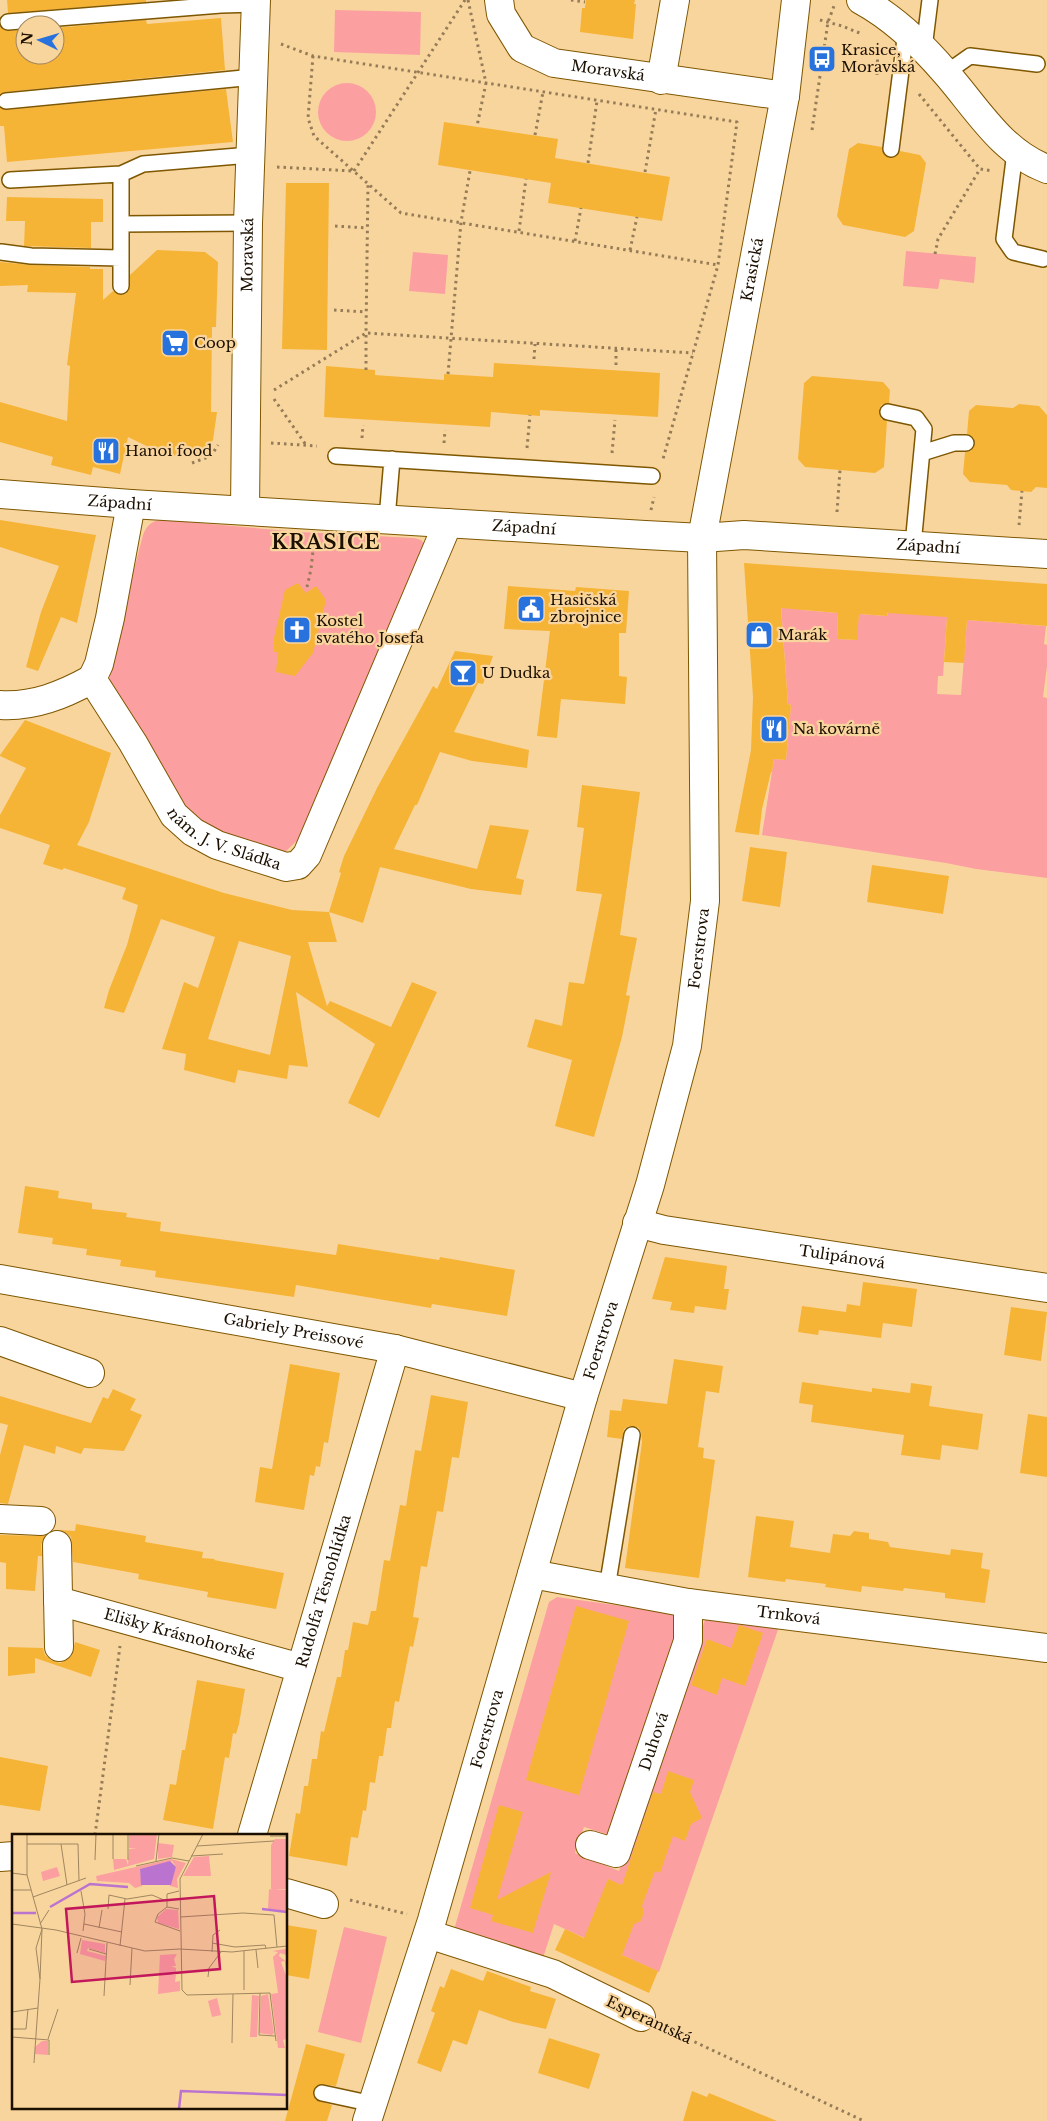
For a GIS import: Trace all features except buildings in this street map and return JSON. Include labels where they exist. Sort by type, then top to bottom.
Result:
[{"type":"street","name":"Moravská","points":[[498,0],[501,14],[522,48],[554,63],[661,80],[784,96]]},
{"type":"street","name":"Moravská","points":[[661,80],[675,0]]},
{"type":"street","name":"Krasická","points":[[702,538],[784,96],[796,0]]},
{"type":"street","points":[[861,0],[876,8],[915,40],[946,73],[989,126],[1013,163],[1047,169]]},
{"type":"street","name":"Moravská","points":[[245,510],[248,224],[256,2]]},
{"type":"street","name":"Západní","points":[[0,494],[131,504],[645,535],[702,538],[744,535],[1047,554]]},
{"type":"street","points":[[0,705],[41,702],[63,695],[92,679],[99,664],[110,618],[131,504]]},
{"type":"street","name":"nám. J. V. Sládka","points":[[92,679],[134,744],[174,815],[193,832],[217,845],[286,866],[298,865],[307,855],[448,523]]},
{"type":"street","name":"Foerstrova","points":[[370,2112],[430,1927],[583,1397],[650,1185],[688,1046],[705,901],[702,538]]},
{"type":"street","name":"Tulipánová","points":[[637,1223],[664,1230],[1047,1288]]},
{"type":"street","name":"Gabriely Preissové","points":[[0,1279],[395,1349],[583,1397]]},
{"type":"street","points":[[0,1341],[90,1373]]},
{"type":"street","name":"Rudolfa Těsnohlídka","points":[[252,1834],[395,1349]]},
{"type":"street","points":[[0,1519],[41,1521]]},
{"type":"street","points":[[57,1545],[59,1647]]},
{"type":"street","name":"Trnková","points":[[532,1574],[688,1602],[1047,1648]]},
{"type":"street","name":"Elišky Krásnohorské","points":[[58,1601],[301,1668]]},
{"type":"street","name":"Duhová","points":[[590,1845],[616,1853],[688,1641],[688,1602]]},
{"type":"street","points":[[288,1894],[324,1904]]},
{"type":"street","name":"Esperantská","points":[[430,1927],[553,1974],[642,2017]]},
{"type":"lane","points":[[891,149],[915,40],[930,0]]},
{"type":"lane","points":[[8,22],[256,2]]},
{"type":"lane","points":[[946,73],[970,56],[1037,64]]},
{"type":"lane","points":[[6,101],[254,77]]},
{"type":"lane","points":[[10,180],[120,174],[142,164],[250,154]]},
{"type":"lane","points":[[1013,163],[1004,239],[1012,252],[1043,259]]},
{"type":"lane","points":[[120,174],[122,224],[121,286]]},
{"type":"lane","points":[[122,224],[248,224]]},
{"type":"lane","points":[[2,252],[31,256],[121,258]]},
{"type":"lane","points":[[888,412],[916,418],[924,429],[913,545]]},
{"type":"lane","points":[[922,453],[954,443],[966,443]]},
{"type":"lane","points":[[336,456],[392,459],[654,483]]},
{"type":"lane","points":[[387,519],[392,459]]},
{"type":"lane","points":[[607,1588],[632,1434]]},
{"type":"lane","points":[[322,2093],[370,2112]]},
{"type":"path","points":[[354,171],[466,0]]},
{"type":"path","points":[[466,0],[486,83],[477,126]]},
{"type":"path","points":[[571,0],[585,2]]},
{"type":"path","points":[[812,130],[828,22],[836,0]]},
{"type":"path","points":[[280,44],[313,56],[737,122],[718,264],[662,462]]},
{"type":"path","points":[[313,56],[308,118],[314,136],[401,212],[718,264]]},
{"type":"path","points":[[535,135],[542,92],[554,63]]},
{"type":"path","points":[[645,172],[661,80]]},
{"type":"path","points":[[588,163],[597,101]]},
{"type":"path","points":[[935,254],[938,239],[980,169],[1013,163]]},
{"type":"path","points":[[275,167],[354,171]]},
{"type":"path","points":[[448,374],[461,222],[470,171]]},
{"type":"path","points":[[519,232],[526,179]]},
{"type":"path","points":[[366,370],[368,184]]},
{"type":"path","points":[[575,241],[581,208]]},
{"type":"path","points":[[630,250],[637,217]]},
{"type":"path","points":[[335,226],[368,228]]},
{"type":"path","points":[[334,310],[366,312]]},
{"type":"path","points":[[306,446],[270,393],[366,333],[693,353]]},
{"type":"path","points":[[534,359],[535,344]]},
{"type":"path","points":[[616,349],[616,364]]},
{"type":"path","points":[[527,454],[530,415]]},
{"type":"path","points":[[611,459],[615,420]]},
{"type":"path","points":[[361,443],[363,425]]},
{"type":"path","points":[[443,449],[445,430]]},
{"type":"path","points":[[837,512],[840,470]]},
{"type":"path","points":[[645,535],[654,483]]},
{"type":"path","points":[[1019,527],[1022,491]]},
{"type":"path","points":[[307,587],[311,569]]},
{"type":"path","points":[[95,1834],[123,1620]]},
{"type":"path","points":[[324,1904],[337,1897],[430,1927]]},
{"type":"path","name":"Esperantská","points":[[642,2017],[864,2121]]},
{"type":"shaded area","points":[[335,10],[421,12],[420,55],[334,52]]},
{"type":"shaded area","points":[[347,83],[358,85],[371,96],[376,112],[374,123],[363,136],[347,141],[336,139],[323,128],[318,112],[320,101],[331,88]]},
{"type":"shaded area","points":[[906,251],[976,257],[974,283],[940,279],[938,289],[903,286]]},
{"type":"shaded area","points":[[413,252],[448,255],[445,294],[409,291]]},
{"type":"shaded area","points":[[164,520],[300,532],[414,538],[421,540],[426,546],[300,838],[286,851],[278,853],[219,839],[185,810],[110,685],[110,667],[113,650],[143,535],[151,523]]},
{"type":"shaded area","points":[[780,592],[802,610],[838,613],[837,639],[856,640],[859,614],[887,616],[890,599],[947,617],[943,676],[938,676],[937,694],[961,695],[967,620],[1046,626],[1044,644],[1047,645],[1047,666],[1043,697],[1047,698],[1047,878],[976,869],[762,835],[774,759],[786,760],[791,705],[788,704]]},
{"type":"shaded area","points":[[557,1597],[673,1613],[686,1624],[612,1836],[584,1827],[575,1853],[619,1871],[708,1611],[781,1621],[659,1972],[554,1924],[542,1961],[454,1930],[549,1602]]},
{"type":"shaded area","points":[[344,1927],[387,1937],[361,2043],[318,2032]]},
{"type":"place","name":"Krasice, Moravská","points":[[822,59]]},
{"type":"place","name":"Coop","points":[[175,343]]},
{"type":"place","name":"Hanoi food","points":[[106,451]]},
{"type":"place","name":"Hasičská zbrojnice","points":[[531,609]]},
{"type":"place","name":"Kostel svatého Josefa","points":[[297,630]]},
{"type":"place","name":"Marák","points":[[759,635]]},
{"type":"place","name":"U Dudka","points":[[463,673]]},
{"type":"place","name":"Na kovárně","points":[[774,729]]},
{"type":"district","name":"KRASICE","points":[[326,542]]}]
